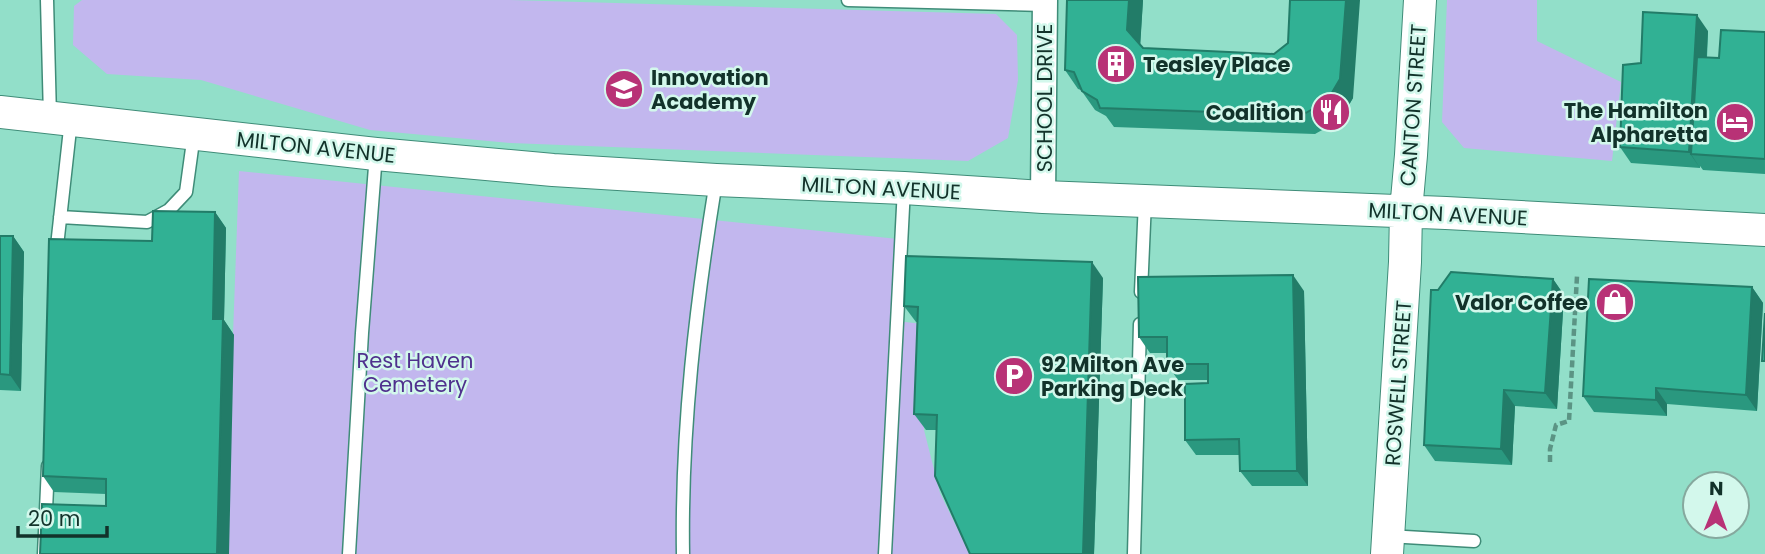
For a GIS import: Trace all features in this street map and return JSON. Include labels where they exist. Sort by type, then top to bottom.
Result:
[{"type":"street","name":"CANTON STREET","points":[[1406,211],[1420,0]]},
{"type":"street","name":"SCHOOL DRIVE","points":[[1043,197],[1044,3]]},
{"type":"street","name":"MILTON AVENUE","points":[[0,112],[553,170],[1043,197],[1406,211],[1765,230]]},
{"type":"street","name":"ROSWELL STREET","points":[[1387,545],[1406,211]]},
{"type":"lane","points":[[47,0],[61,118],[60,217],[56,266]]},
{"type":"lane","points":[[848,0],[1044,3]]},
{"type":"lane","points":[[60,217],[146,222],[169,210],[186,192],[194,133]]},
{"type":"lane","points":[[349,554],[376,153]]},
{"type":"lane","points":[[684,554],[682,505],[692,349],[716,180]]},
{"type":"lane","points":[[885,554],[904,188]]},
{"type":"lane","points":[[1134,554],[1145,201]]},
{"type":"lane","points":[[44,554],[48,458]]},
{"type":"lane","points":[[1387,545],[1474,541]]},
{"type":"path","points":[[1549,462],[1556,425],[1569,421],[1577,276]]},
{"type":"green space","name":"Innovation Academy","points":[[82,0],[510,0],[996,14],[1017,35],[1018,80],[1008,138],[968,161],[511,143],[370,130],[201,80],[107,74],[73,45],[74,6]]},
{"type":"green space","points":[[1447,0],[1537,0],[1537,41],[1621,82],[1612,161],[1464,148],[1442,122]]},
{"type":"green space","name":"Rest Haven Cemetery","points":[[239,171],[898,239],[896,321],[923,324],[924,430],[940,493],[970,554],[225,554]]},
{"type":"building","name":"Teasley Place","points":[[1067,0],[1129,0],[1127,30],[1143,48],[1274,54],[1288,43],[1290,0],[1346,0],[1340,79],[1327,101],[1302,115],[1100,108],[1097,100],[1082,91],[1074,72],[1065,70]]},
{"type":"building","points":[[1643,12],[1697,15],[1689,152],[1620,147],[1623,65],[1641,63]]},
{"type":"building","name":"The Hamilton Alpharetta","points":[[1721,30],[1765,32],[1765,159],[1691,154],[1697,57],[1719,58]]},
{"type":"building","points":[[153,211],[215,212],[213,319],[223,319],[217,554],[40,554],[42,504],[106,506],[106,479],[43,476],[49,239],[152,241]]},
{"type":"building","points":[[0,236],[13,236],[10,375],[0,374]]},
{"type":"building","name":"92 Milton Ave Parking Deck","points":[[906,256],[1092,262],[1083,554],[970,554],[935,476],[937,415],[914,414],[918,307],[904,306]]},
{"type":"building","points":[[1451,272],[1553,279],[1545,393],[1504,390],[1501,449],[1424,445],[1431,290],[1438,290]]},
{"type":"building","points":[[1293,275],[1297,471],[1240,471],[1239,439],[1185,440],[1185,384],[1208,383],[1208,364],[1167,364],[1167,337],[1139,337],[1138,277]]},
{"type":"building","points":[[1589,279],[1752,287],[1746,395],[1656,388],[1656,400],[1583,396]]},
{"type":"building","points":[[1765,313],[1765,361],[1762,361]]},
{"type":"place","name":"Teasley Place","points":[[1116,64]]},
{"type":"place","name":"Innovation Academy","points":[[624,89]]},
{"type":"place","name":"Coalition","points":[[1331,112]]},
{"type":"place","name":"The Hamilton Alpharetta","points":[[1735,122]]},
{"type":"place","name":"Valor Coffee","points":[[1615,302]]},
{"type":"place","name":"92 Milton Ave Parking Deck","points":[[1014,376]]}]
